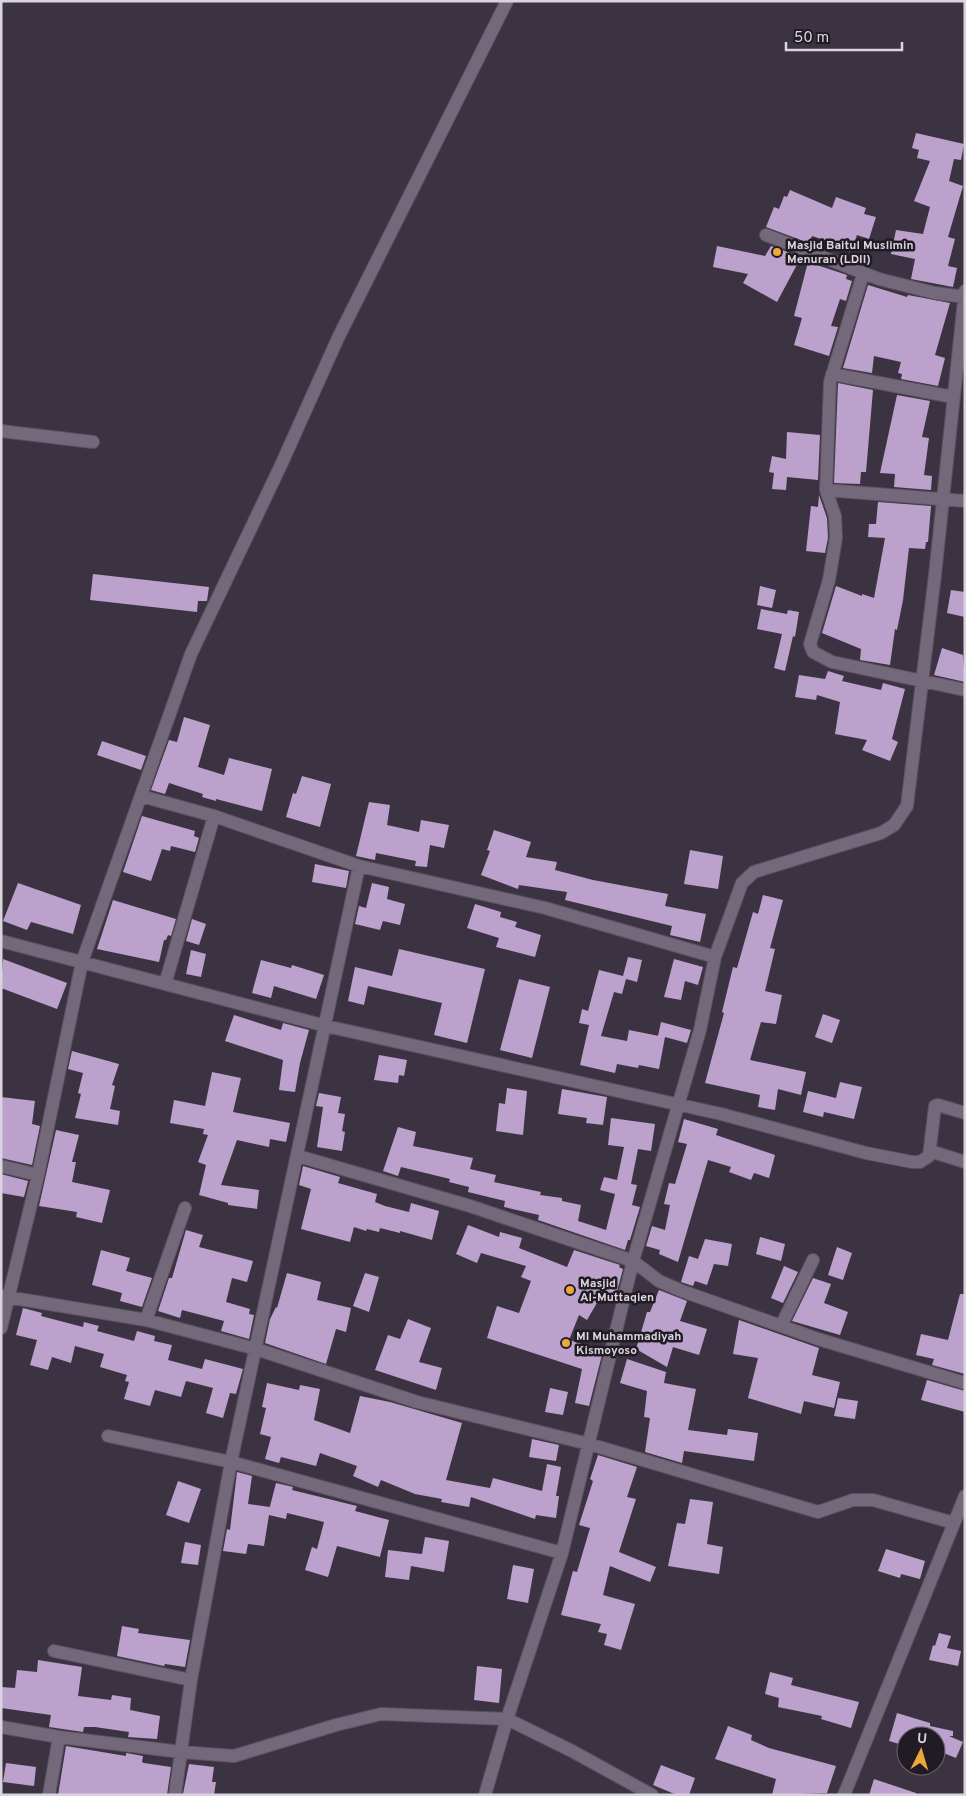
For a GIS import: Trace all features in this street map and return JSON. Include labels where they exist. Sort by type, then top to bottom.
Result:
[{"type":"street","points":[[1,1328],[4,1297],[38,1175],[82,962],[191,654],[338,338],[507,1]]},
{"type":"street","points":[[766,235],[863,274],[935,293],[964,297]]},
{"type":"street","points":[[863,274],[832,374],[828,396],[826,490],[835,516],[836,538],[829,580],[810,644],[813,652],[832,662],[921,679],[965,690]]},
{"type":"street","points":[[485,1795],[507,1719],[562,1553],[633,1262],[680,1105],[700,1030],[715,957],[742,883],[754,872],[889,830],[902,814],[909,796],[965,290]]},
{"type":"street","points":[[832,374],[953,397]]},
{"type":"street","points":[[1,431],[93,442]]},
{"type":"street","points":[[826,490],[965,501]]},
{"type":"street","points":[[140,796],[214,816],[359,866],[545,908],[715,957]]},
{"type":"street","points":[[165,984],[214,816]]},
{"type":"street","points":[[175,1795],[191,1680],[231,1462],[359,866]]},
{"type":"street","points":[[1,941],[326,1026],[680,1105],[866,1153],[912,1162],[925,1160],[930,1151],[935,1106],[938,1105],[965,1112]]},
{"type":"street","points":[[930,1151],[965,1162]]},
{"type":"street","points":[[298,1156],[470,1206],[633,1262],[659,1281],[781,1326],[965,1383]]},
{"type":"street","points":[[1,1166],[38,1175]]},
{"type":"street","points":[[146,1320],[185,1208]]},
{"type":"street","points":[[781,1326],[813,1260]]},
{"type":"street","points":[[4,1297],[146,1320],[256,1349],[417,1402],[589,1444],[818,1512],[853,1500],[873,1500],[954,1523]]},
{"type":"street","points":[[108,1436],[231,1462],[562,1553]]},
{"type":"street","points":[[844,1795],[965,1496]]},
{"type":"street","points":[[54,1651],[191,1680]]},
{"type":"street","points":[[1,1727],[59,1737],[181,1752],[234,1756],[336,1725],[381,1714],[507,1719],[572,1751],[652,1795]]},
{"type":"street","points":[[49,1795],[59,1737]]},
{"type":"building","points":[[916,133],[964,144],[961,160],[954,159],[949,181],[963,186],[948,237],[955,239],[948,266],[957,268],[953,287],[911,279],[915,259],[891,254],[896,230],[923,234],[930,207],[914,201],[930,161],[917,158],[919,150],[912,148]]},
{"type":"building","points":[[790,190],[832,208],[836,197],[866,208],[864,214],[876,217],[869,239],[857,235],[852,249],[812,236],[809,243],[766,227],[774,207],[779,209],[784,196],[787,197]]},
{"type":"building","points":[[717,246],[765,256],[771,246],[801,257],[777,302],[743,283],[748,274],[713,267]]},
{"type":"building","points":[[808,262],[847,275],[846,279],[852,281],[846,301],[840,299],[831,326],[838,327],[829,356],[794,345],[802,318],[794,316]]},
{"type":"building","points":[[868,285],[907,297],[908,295],[950,303],[935,355],[945,358],[938,386],[901,379],[902,374],[898,373],[901,362],[874,356],[872,373],[843,368]]},
{"type":"building","points":[[838,383],[873,390],[866,472],[861,472],[860,484],[834,483]]},
{"type":"building","points":[[897,395],[930,401],[922,437],[929,438],[924,475],[932,476],[931,490],[894,487],[895,474],[880,473]]},
{"type":"building","points":[[787,432],[820,435],[818,480],[787,477],[786,490],[772,489],[774,473],[769,472],[772,456],[786,459]]},
{"type":"building","points":[[819,495],[827,518],[828,538],[825,553],[806,551],[811,506],[818,507]]},
{"type":"building","points":[[878,502],[931,506],[928,542],[926,542],[925,549],[909,548],[903,600],[897,630],[895,629],[890,665],[860,660],[861,649],[822,633],[836,586],[862,596],[862,594],[874,598],[885,538],[868,537],[869,524],[876,524]]},
{"type":"building","points":[[93,574],[209,587],[207,601],[198,601],[197,612],[90,600]]},
{"type":"building","points":[[760,586],[776,590],[772,608],[757,605]]},
{"type":"building","points":[[951,590],[965,592],[965,617],[947,613]]},
{"type":"building","points":[[761,609],[787,614],[788,610],[799,612],[795,637],[793,636],[785,671],[774,668],[782,634],[757,629]]},
{"type":"building","points":[[942,648],[963,655],[965,682],[934,675]]},
{"type":"building","points":[[828,671],[844,676],[842,681],[881,690],[883,683],[905,689],[892,739],[898,742],[890,761],[862,750],[867,740],[835,734],[840,702],[817,695],[816,700],[795,697],[799,675],[825,679]]},
{"type":"building","points":[[184,717],[210,725],[198,767],[224,775],[229,758],[272,769],[262,811],[202,797],[203,794],[169,783],[165,794],[151,790],[169,740],[177,742]]},
{"type":"building","points":[[102,741],[146,756],[141,770],[97,755]]},
{"type":"building","points":[[302,776],[331,784],[320,827],[286,817],[293,793],[296,794]]},
{"type":"building","points":[[369,802],[390,805],[387,825],[419,832],[421,820],[449,825],[444,848],[430,845],[427,867],[415,866],[416,861],[376,853],[375,860],[356,856]]},
{"type":"building","points":[[142,816],[195,831],[194,836],[199,838],[195,852],[171,846],[170,851],[162,849],[151,881],[123,872]]},
{"type":"building","points":[[494,830],[531,842],[526,857],[557,862],[555,870],[593,880],[668,894],[665,906],[706,914],[700,942],[670,935],[672,926],[565,900],[567,892],[519,885],[518,889],[481,875],[490,851],[487,850]]},
{"type":"building","points":[[690,850],[723,856],[718,889],[684,884]]},
{"type":"building","points":[[315,864],[349,871],[346,888],[312,882]]},
{"type":"building","points":[[18,883],[81,905],[73,934],[31,922],[27,930],[3,921]]},
{"type":"building","points":[[372,883],[389,887],[387,899],[405,904],[400,925],[383,921],[380,930],[355,924],[359,906],[366,908]]},
{"type":"building","points":[[763,895],[783,900],[770,948],[775,949],[765,991],[782,995],[776,1024],[761,1022],[750,1060],[806,1072],[801,1095],[778,1089],[775,1110],[758,1107],[760,1095],[705,1083],[724,1013],[722,1012],[733,967],[737,968],[753,912],[758,914]]},
{"type":"building","points":[[113,900],[176,919],[171,936],[168,935],[166,940],[164,940],[159,962],[97,949]]},
{"type":"building","points":[[475,904],[501,912],[500,917],[517,922],[515,927],[541,935],[535,957],[496,947],[499,938],[467,928]]},
{"type":"building","points":[[192,919],[206,924],[199,945],[186,941]]},
{"type":"building","points":[[399,949],[485,969],[467,1043],[434,1035],[442,1003],[368,986],[364,1005],[348,1001],[355,967],[392,976]]},
{"type":"building","points":[[191,950],[206,954],[201,977],[186,974]]},
{"type":"building","points":[[628,957],[642,960],[637,982],[626,979],[622,994],[614,992],[601,1036],[627,1041],[629,1030],[658,1036],[661,1022],[691,1030],[687,1043],[665,1037],[659,1069],[639,1065],[638,1068],[617,1064],[615,1073],[580,1065],[589,1025],[579,1023],[582,1009],[588,1011],[599,970],[623,976]]},
{"type":"building","points":[[3,959],[67,983],[57,1009],[1,988]]},
{"type":"building","points":[[674,959],[703,967],[698,985],[685,981],[681,1000],[664,997]]},
{"type":"building","points":[[261,960],[291,968],[292,965],[324,975],[316,999],[274,986],[271,998],[252,993]]},
{"type":"building","points":[[519,979],[550,987],[532,1058],[500,1050]]},
{"type":"building","points":[[823,1014],[840,1020],[832,1043],[815,1037]]},
{"type":"building","points":[[234,1015],[281,1030],[283,1023],[309,1030],[300,1063],[295,1092],[279,1090],[283,1060],[225,1041]]},
{"type":"building","points":[[72,1051],[119,1064],[112,1085],[115,1086],[110,1109],[120,1111],[118,1125],[75,1118],[81,1094],[78,1093],[83,1073],[68,1069]]},
{"type":"building","points":[[379,1055],[407,1060],[404,1076],[399,1075],[398,1083],[374,1080]]},
{"type":"building","points":[[212,1072],[241,1078],[233,1112],[290,1123],[286,1142],[270,1139],[269,1147],[237,1140],[221,1185],[259,1190],[257,1209],[228,1205],[228,1203],[199,1195],[206,1165],[198,1162],[208,1135],[203,1134],[204,1129],[170,1123],[174,1100],[205,1106]]},
{"type":"building","points":[[840,1082],[862,1087],[854,1119],[824,1112],[823,1117],[803,1112],[808,1091],[836,1098]]},
{"type":"building","points":[[507,1088],[527,1091],[523,1135],[496,1131],[499,1103],[505,1104]]},
{"type":"building","points":[[562,1089],[607,1097],[603,1125],[586,1123],[587,1118],[558,1114]]},
{"type":"building","points":[[319,1093],[341,1097],[338,1113],[345,1114],[342,1131],[345,1132],[342,1151],[317,1147],[323,1107],[316,1106]]},
{"type":"building","points":[[1,1097],[35,1101],[32,1124],[40,1126],[32,1165],[1,1158]]},
{"type":"building","points":[[611,1118],[655,1124],[651,1151],[638,1149],[631,1184],[637,1185],[632,1205],[640,1207],[625,1250],[538,1220],[539,1215],[504,1207],[505,1201],[468,1192],[469,1187],[449,1182],[450,1179],[401,1167],[398,1176],[383,1171],[398,1127],[416,1132],[413,1146],[473,1158],[470,1169],[496,1175],[494,1182],[541,1192],[540,1195],[562,1198],[562,1201],[581,1205],[578,1221],[606,1230],[615,1194],[600,1190],[604,1177],[617,1180],[624,1147],[608,1145]]},
{"type":"building","points":[[684,1119],[718,1129],[716,1135],[775,1155],[769,1178],[754,1173],[751,1180],[729,1172],[731,1167],[708,1160],[678,1262],[659,1254],[660,1250],[646,1246],[652,1226],[665,1230],[670,1205],[664,1204],[669,1183],[675,1184],[687,1144],[678,1142]]},
{"type":"building","points":[[56,1130],[79,1135],[72,1162],[76,1162],[72,1182],[110,1190],[102,1223],[76,1217],[77,1212],[39,1206]]},
{"type":"building","points":[[303,1166],[340,1177],[338,1183],[377,1194],[375,1202],[385,1206],[409,1212],[411,1203],[439,1211],[432,1240],[400,1231],[400,1233],[380,1228],[379,1232],[367,1229],[366,1231],[354,1227],[350,1242],[301,1229],[311,1189],[299,1185]]},
{"type":"building","points":[[1,1174],[28,1181],[24,1197],[1,1193]]},
{"type":"building","points":[[468,1225],[499,1237],[500,1232],[522,1238],[519,1248],[567,1267],[574,1250],[620,1265],[619,1267],[623,1269],[615,1299],[602,1294],[587,1320],[579,1315],[569,1340],[603,1351],[589,1406],[575,1403],[582,1369],[487,1338],[497,1306],[519,1313],[531,1281],[521,1277],[526,1266],[481,1253],[477,1263],[456,1254]]},
{"type":"building","points":[[186,1230],[203,1235],[199,1247],[253,1261],[247,1282],[232,1278],[226,1302],[250,1309],[249,1314],[254,1315],[249,1339],[221,1331],[224,1321],[182,1310],[180,1318],[158,1311],[169,1278],[172,1278]]},
{"type":"building","points":[[760,1237],[785,1244],[781,1261],[756,1254]]},
{"type":"building","points":[[705,1239],[732,1244],[728,1266],[714,1264],[707,1285],[695,1281],[693,1286],[681,1282],[689,1256],[698,1259]]},
{"type":"building","points":[[837,1247],[852,1253],[843,1280],[828,1275]]},
{"type":"building","points":[[101,1250],[130,1258],[126,1271],[152,1278],[142,1307],[120,1301],[122,1293],[92,1285]]},
{"type":"building","points":[[784,1266],[798,1272],[783,1303],[771,1298]]},
{"type":"building","points":[[287,1273],[321,1282],[317,1300],[351,1308],[346,1332],[336,1329],[326,1364],[265,1343],[270,1319],[277,1308]]},
{"type":"building","points":[[365,1273],[379,1277],[369,1312],[353,1306]]},
{"type":"building","points":[[813,1278],[831,1284],[824,1303],[848,1312],[840,1335],[792,1321]]},
{"type":"building","points":[[659,1290],[687,1301],[680,1321],[707,1329],[699,1355],[673,1347],[667,1367],[636,1349],[647,1312],[650,1312]]},
{"type":"building","points":[[960,1294],[965,1294],[965,1374],[932,1365],[934,1359],[916,1355],[921,1334],[948,1340]]},
{"type":"building","points":[[23,1308],[42,1313],[41,1316],[83,1327],[84,1322],[99,1326],[97,1331],[134,1341],[137,1331],[155,1336],[154,1341],[172,1345],[168,1360],[202,1369],[205,1359],[243,1369],[236,1394],[230,1393],[223,1418],[206,1413],[213,1388],[186,1381],[181,1397],[155,1390],[150,1406],[124,1399],[129,1382],[125,1381],[127,1375],[100,1367],[104,1354],[75,1346],[71,1363],[52,1357],[48,1370],[30,1365],[37,1340],[16,1335]]},
{"type":"building","points":[[408,1319],[431,1328],[419,1362],[442,1368],[436,1390],[375,1370],[388,1335],[400,1339]]},
{"type":"building","points":[[739,1320],[819,1348],[812,1375],[840,1382],[834,1408],[804,1401],[801,1414],[748,1398],[758,1358],[733,1354]]},
{"type":"building","points":[[627,1359],[666,1372],[664,1383],[696,1389],[688,1430],[727,1435],[728,1429],[758,1433],[754,1461],[684,1451],[682,1463],[645,1452],[650,1418],[644,1417],[647,1391],[620,1383]]},
{"type":"building","points":[[927,1380],[965,1391],[965,1412],[921,1400]]},
{"type":"building","points":[[267,1383],[299,1390],[300,1385],[320,1389],[314,1420],[350,1433],[360,1396],[390,1402],[462,1423],[446,1480],[490,1488],[493,1478],[542,1491],[547,1464],[561,1467],[556,1496],[559,1496],[556,1518],[536,1515],[535,1519],[471,1497],[469,1507],[441,1502],[442,1499],[415,1494],[381,1480],[378,1487],[353,1476],[357,1466],[320,1453],[316,1466],[281,1457],[279,1463],[265,1459],[271,1437],[260,1434],[266,1408],[262,1407]]},
{"type":"building","points":[[550,1388],[568,1392],[563,1415],[545,1412]]},
{"type":"building","points":[[838,1398],[858,1401],[855,1419],[834,1416]]},
{"type":"building","points":[[532,1439],[559,1445],[556,1461],[529,1457]]},
{"type":"building","points":[[598,1455],[637,1467],[627,1497],[636,1499],[619,1552],[656,1567],[650,1582],[610,1566],[603,1595],[635,1604],[621,1650],[604,1645],[607,1634],[598,1632],[601,1624],[561,1615],[573,1571],[577,1572],[590,1528],[579,1525],[593,1481],[590,1479]]},
{"type":"building","points":[[237,1472],[252,1476],[248,1504],[270,1507],[276,1483],[293,1487],[292,1490],[357,1506],[355,1511],[389,1520],[380,1557],[337,1546],[328,1577],[305,1570],[312,1547],[317,1549],[324,1522],[287,1513],[286,1519],[269,1515],[264,1546],[248,1544],[246,1554],[223,1551],[227,1529],[230,1530]]},
{"type":"building","points":[[178,1481],[201,1489],[189,1523],[166,1515]]},
{"type":"building","points":[[690,1499],[713,1502],[707,1544],[723,1547],[719,1574],[668,1566],[677,1523],[685,1524]]},
{"type":"building","points":[[425,1537],[449,1541],[444,1572],[411,1566],[409,1580],[385,1577],[388,1550],[422,1554]]},
{"type":"building","points":[[185,1542],[201,1545],[198,1565],[181,1563]]},
{"type":"building","points":[[886,1549],[925,1561],[920,1579],[901,1574],[900,1578],[878,1571]]},
{"type":"building","points":[[513,1565],[534,1569],[528,1603],[507,1599]]},
{"type":"building","points":[[122,1626],[139,1629],[138,1633],[190,1640],[185,1667],[165,1664],[164,1666],[117,1656]]},
{"type":"building","points":[[939,1633],[951,1636],[947,1648],[961,1651],[958,1666],[929,1660]]},
{"type":"building","points":[[38,1660],[82,1667],[78,1696],[111,1700],[112,1695],[131,1698],[130,1710],[160,1716],[157,1739],[128,1737],[129,1732],[95,1727],[84,1727],[83,1732],[49,1727],[51,1715],[1,1708],[1,1687],[15,1688],[17,1670],[37,1672]]},
{"type":"building","points":[[477,1666],[502,1669],[499,1703],[474,1700]]},
{"type":"building","points":[[770,1672],[793,1678],[791,1685],[859,1702],[851,1728],[821,1719],[822,1716],[778,1707],[779,1698],[765,1694]]},
{"type":"building","points":[[897,1713],[930,1723],[930,1726],[896,1726],[896,1743],[889,1741]]},
{"type":"building","points":[[728,1726],[752,1735],[751,1740],[769,1748],[836,1766],[827,1793],[772,1795],[776,1779],[715,1759]]},
{"type":"building","points":[[946,1729],[953,1731],[953,1736],[949,1736],[963,1742],[956,1758],[946,1754]]},
{"type":"building","points":[[66,1746],[126,1756],[126,1753],[143,1756],[142,1762],[144,1763],[171,1767],[167,1795],[58,1795]]},
{"type":"building","points":[[6,1763],[36,1767],[34,1786],[3,1782]]},
{"type":"building","points":[[189,1764],[214,1767],[212,1782],[216,1782],[214,1795],[183,1794]]},
{"type":"building","points":[[661,1765],[695,1778],[689,1795],[677,1795],[653,1785]]},
{"type":"building","points":[[874,1779],[916,1793],[916,1795],[869,1795]]},
{"type":"place","name":"Masjid Baitul Muslimin Menuran (LDII)","points":[[777,252]]},
{"type":"place","name":"Masjid Al-Muttaqien","points":[[570,1290]]},
{"type":"place","name":"MI Muhammadiyah Kismoyoso","points":[[566,1343]]}]
